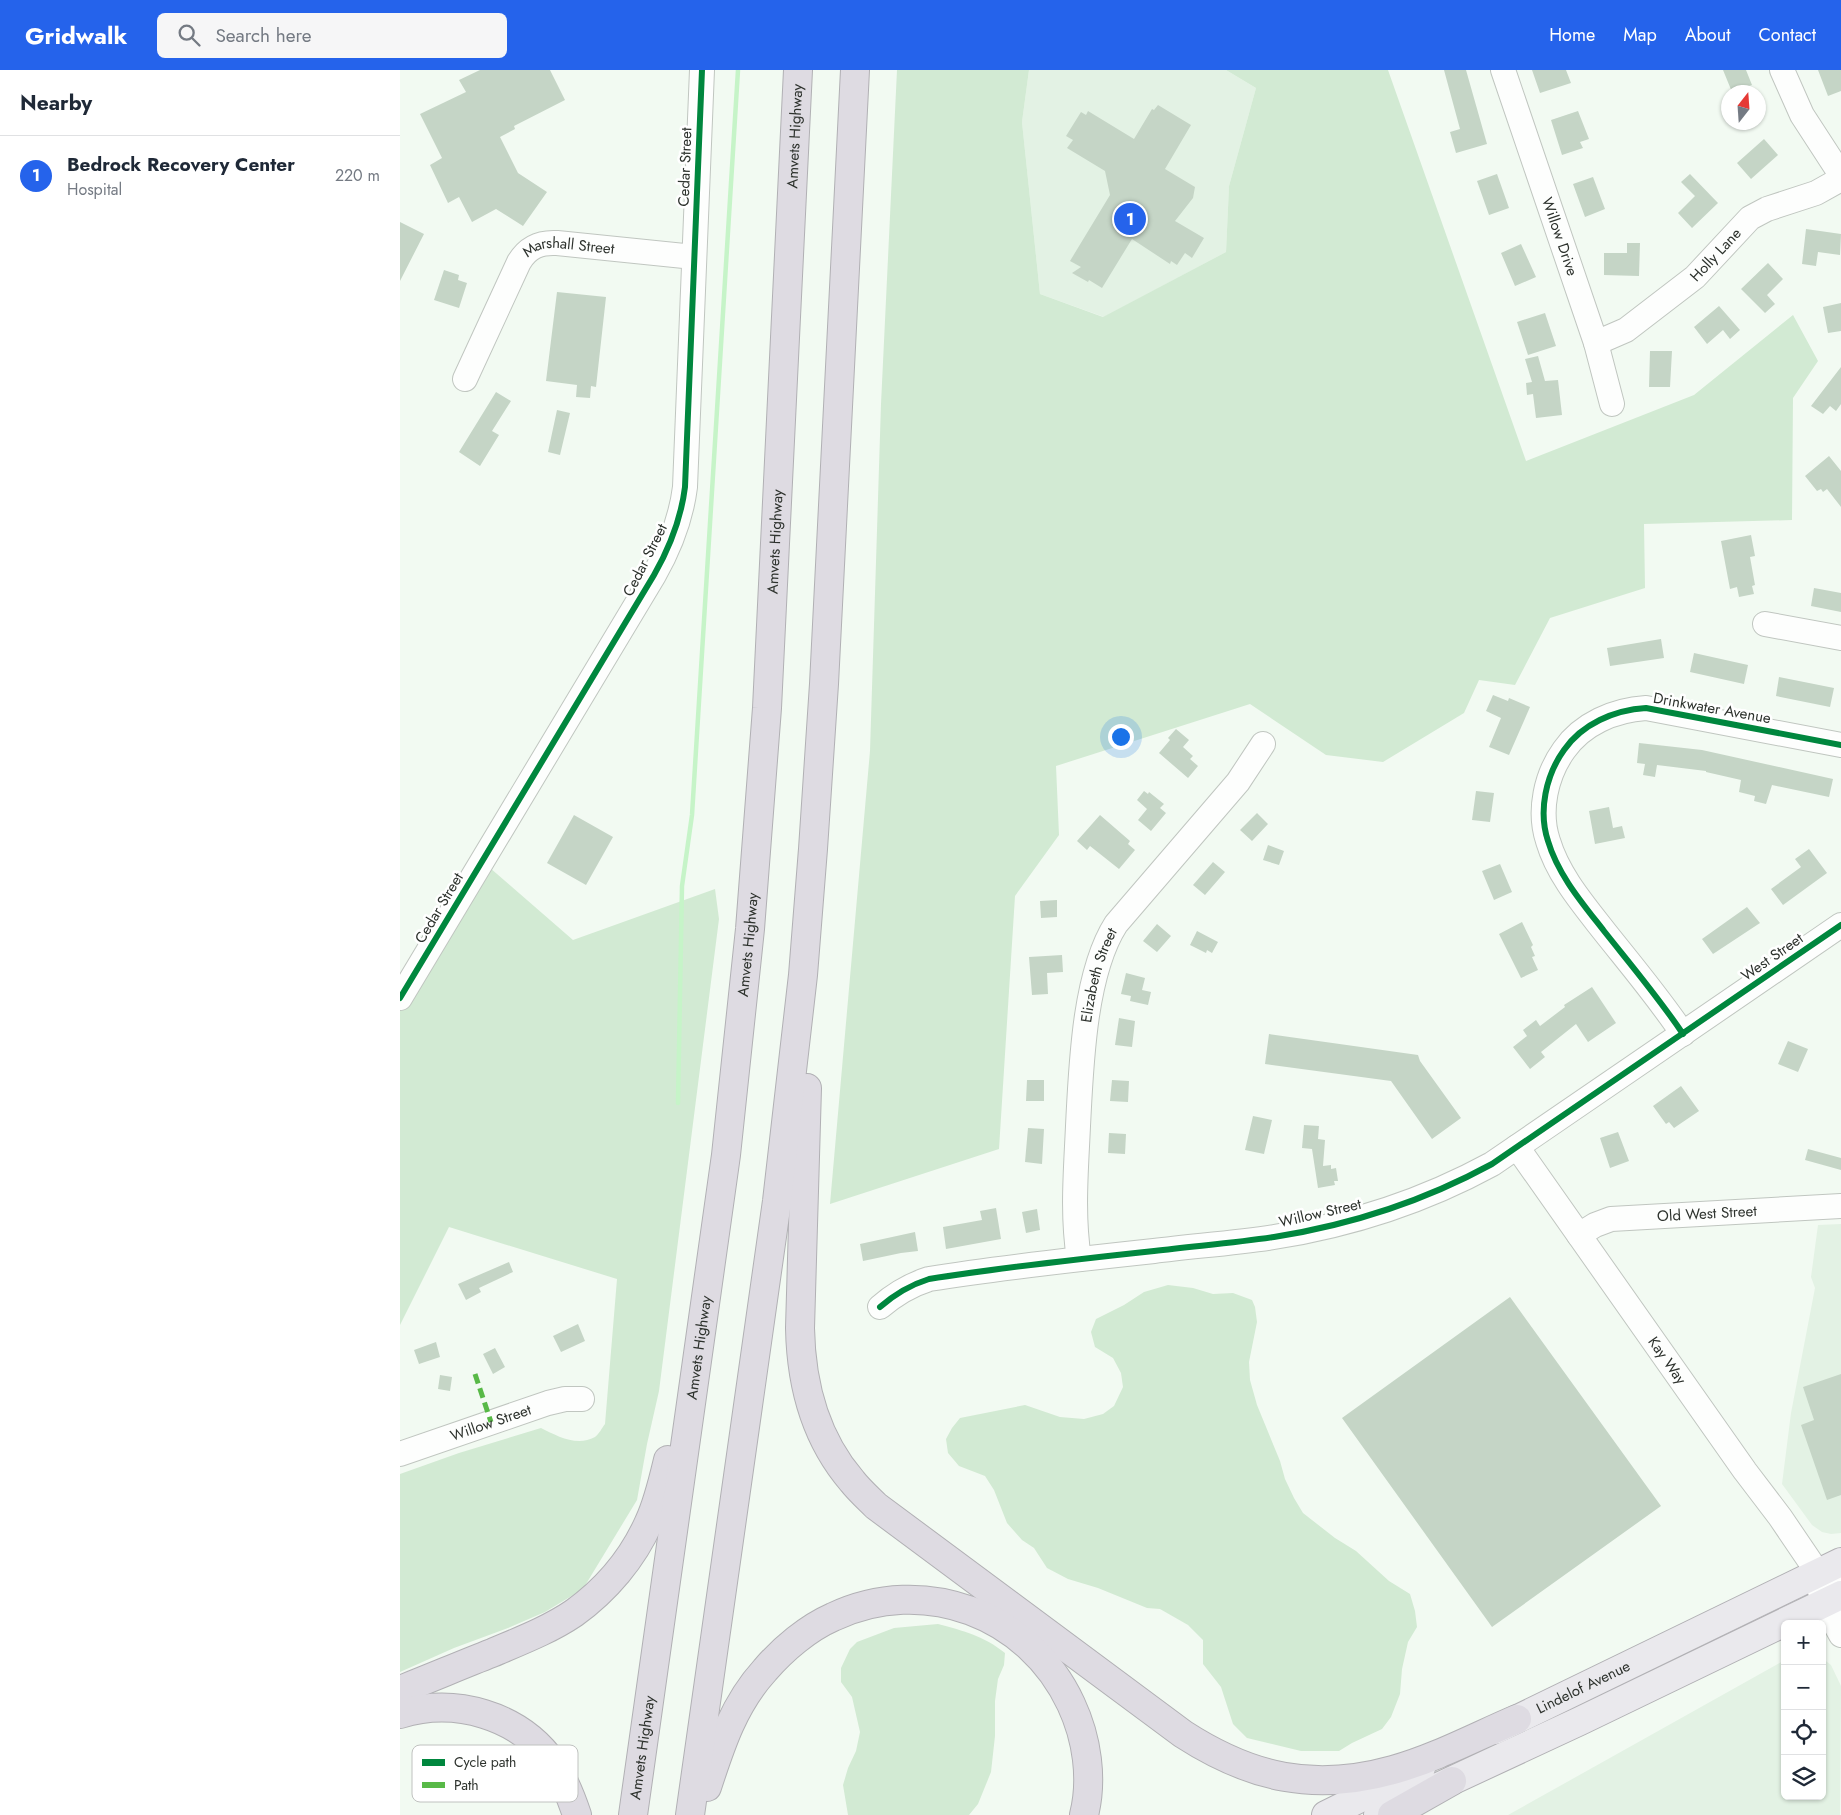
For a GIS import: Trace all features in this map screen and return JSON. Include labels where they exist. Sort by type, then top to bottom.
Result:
[{"type":"highway","name":"Amvets Highway","points":[[633,1815],[714,1238],[739,1041],[763,766],[798,70]]},
{"type":"highway","points":[[690,1815],[777,1201],[797,1032],[814,849],[824,684],[854,70]]},
{"type":"highway","points":[[814,849],[800,1354],[804,1379],[824,1438],[851,1481],[894,1521],[1183,1734],[1204,1748],[1239,1765],[1295,1779],[1342,1780],[1364,1777],[1414,1762],[1517,1719]]},
{"type":"highway","points":[[400,1690],[514,1644],[553,1626],[575,1612],[602,1590],[624,1564],[645,1530],[659,1494],[681,1407],[714,1238]]},
{"type":"highway","points":[[700,1815],[707,1787],[727,1729],[742,1700],[766,1668],[787,1648],[809,1631],[832,1617],[866,1605],[911,1600],[936,1602],[972,1610],[1016,1634],[1036,1652],[1065,1692],[1076,1716],[1086,1750],[1087,1788],[1084,1815]]},
{"type":"highway","points":[[400,1714],[413,1710],[445,1707],[467,1710],[489,1716],[507,1724],[536,1745]]},
{"type":"highway","points":[[1392,1815],[1452,1781]]},
{"type":"highway","points":[[572,1802],[577,1815]]},
{"type":"main road","name":"Lindelof Avenue","points":[[1326,1815],[1517,1719],[1829,1568]]},
{"type":"main road","name":"Lindelof Avenue","points":[[1378,1815],[1835,1596]]},
{"type":"street","name":"Cedar Street","points":[[400,998],[651,580],[674,533],[682,509],[685,487],[702,70]]},
{"type":"street","name":"Willow Drive","points":[[1503,70],[1596,343],[1612,404]]},
{"type":"street","points":[[1782,70],[1802,115],[1841,175]]},
{"type":"street","name":"Holly Lane","points":[[1596,343],[1626,330],[1695,277],[1750,218],[1766,209],[1816,193],[1841,179]]},
{"type":"street","name":"Marshall Street","points":[[465,379],[519,262],[523,255],[535,246],[542,243],[557,243],[694,257]]},
{"type":"street","points":[[1764,624],[1841,638]]},
{"type":"street","name":"Drinkwater Avenue","points":[[1683,1034],[1669,1013],[1578,897],[1557,863],[1547,840],[1544,809],[1549,779],[1558,759],[1570,741],[1592,724],[1626,710],[1646,708],[1841,745]]},
{"type":"street","name":"Elizabeth Street","points":[[1079,1259],[1074,1211],[1080,1078],[1087,1018],[1093,986],[1104,947],[1116,924],[1238,782],[1263,744]]},
{"type":"street","name":"West Street","points":[[1718,1010],[1841,925]]},
{"type":"street","name":"Willow Street","points":[[880,1307],[909,1286],[929,1279],[1079,1259],[1266,1238],[1326,1226],[1384,1210],[1468,1177],[1517,1147],[1718,1010]]},
{"type":"street","name":"Kay Way","points":[[1517,1147],[1745,1471],[1780,1517],[1829,1568]]},
{"type":"street","name":"Old West Street","points":[[1579,1235],[1595,1224],[1611,1219],[1841,1206]]},
{"type":"street","name":"Willow Street","points":[[400,1454],[548,1403],[565,1399],[582,1399]]},
{"type":"street","points":[[1829,1568],[1819,1590],[1835,1596],[1841,1635]]},
{"type":"shaded area","points":[[897,70],[1029,70],[1022,122],[1040,294],[1103,317],[1226,252],[1229,186],[1256,88],[1226,70],[1388,70],[1526,461],[1694,395],[1793,315],[1818,361],[1793,398],[1792,520],[1644,524],[1645,588],[1550,618],[1515,685],[1479,680],[1464,713],[1383,762],[1326,755],[1250,704],[1056,766],[1059,835],[1015,896],[999,1149],[830,1204],[870,751],[881,404]]},
{"type":"shaded area","points":[[1029,70],[1226,70],[1256,88],[1229,186],[1226,252],[1104,317],[1040,294],[1022,122]]},
{"type":"shaded area","points":[[482,861],[573,940],[715,889],[719,919],[659,1391],[637,1500],[583,1589],[545,1612],[454,1648],[400,1672],[400,1474],[459,1453],[541,1428],[574,1441],[588,1440],[595,1437],[605,1424],[617,1279],[449,1227],[400,1325],[400,998]]},
{"type":"shaded area","points":[[1841,1224],[1841,1533],[1831,1534],[1822,1532],[1812,1525],[1782,1484],[1791,1413],[1815,1288],[1811,1277],[1818,1225]]},
{"type":"shaded area","points":[[1168,1285],[1193,1288],[1213,1294],[1233,1293],[1252,1300],[1257,1322],[1249,1362],[1250,1380],[1257,1405],[1294,1498],[1303,1513],[1335,1538],[1356,1551],[1389,1581],[1410,1594],[1417,1627],[1408,1642],[1402,1669],[1400,1694],[1391,1717],[1382,1729],[1339,1751],[1301,1751],[1247,1738],[1233,1724],[1221,1687],[1203,1664],[1203,1640],[1188,1625],[1160,1609],[1147,1608],[1098,1588],[1068,1579],[1047,1568],[1034,1548],[1022,1540],[1007,1523],[994,1490],[985,1476],[959,1466],[948,1453],[946,1439],[960,1418],[1025,1405],[1060,1417],[1084,1419],[1103,1414],[1114,1406],[1123,1387],[1121,1373],[1113,1358],[1095,1347],[1091,1332],[1096,1319],[1124,1305],[1144,1292]]},
{"type":"shaded area","points":[[938,1624],[981,1638],[1005,1653],[1004,1665],[998,1679],[995,1701],[995,1736],[991,1772],[978,1804],[969,1815],[848,1815],[843,1785],[856,1751],[860,1732],[852,1697],[841,1682],[841,1668],[850,1649],[857,1642],[894,1628]]},
{"type":"shaded area","points":[[1826,1661],[1831,1665],[1841,1686],[1840,1815],[1508,1815],[1781,1662],[1781,1800],[1826,1800]]},
{"type":"building","points":[[480,70],[550,70],[565,100],[514,126],[515,129],[500,137],[518,173],[547,192],[523,226],[496,209],[472,222],[459,197],[448,203],[430,165],[442,158],[420,114],[466,92],[459,80]]},
{"type":"building","points":[[1444,70],[1466,70],[1487,144],[1456,153],[1450,132],[1460,129]]},
{"type":"building","points":[[1532,70],[1566,70],[1571,83],[1540,93]]},
{"type":"building","points":[[1723,70],[1746,70],[1752,85],[1729,85]]},
{"type":"building","points":[[1818,70],[1841,70],[1841,91],[1828,96]]},
{"type":"building","points":[[1158,105],[1191,125],[1165,169],[1195,187],[1193,198],[1175,221],[1204,238],[1192,258],[1185,253],[1177,265],[1171,261],[1170,264],[1132,239],[1102,288],[1072,273],[1081,267],[1070,261],[1110,195],[1105,171],[1067,148],[1073,140],[1066,136],[1081,112],[1086,115],[1088,111],[1134,139],[1152,109],[1154,110]]},
{"type":"building","points":[[1578,111],[1589,139],[1580,142],[1583,148],[1562,155],[1551,120]]},
{"type":"building","points":[[1764,139],[1778,155],[1751,179],[1737,163]]},
{"type":"building","points":[[1497,174],[1509,208],[1489,215],[1477,181]]},
{"type":"building","points":[[1690,174],[1718,203],[1692,228],[1678,213],[1695,196],[1681,182]]},
{"type":"building","points":[[1593,177],[1605,209],[1585,217],[1573,184]]},
{"type":"building","points":[[400,222],[424,234],[400,281]]},
{"type":"building","points":[[1806,229],[1841,234],[1840,255],[1818,252],[1816,266],[1802,264]]},
{"type":"building","points":[[1627,243],[1640,243],[1639,276],[1604,275],[1604,253],[1627,253]]},
{"type":"building","points":[[1521,244],[1536,277],[1515,286],[1501,253]]},
{"type":"building","points":[[1768,263],[1783,279],[1767,295],[1775,304],[1765,313],[1741,289]]},
{"type":"building","points":[[444,270],[459,275],[458,280],[467,283],[459,308],[434,300]]},
{"type":"building","points":[[557,292],[606,297],[596,387],[591,386],[590,398],[576,397],[577,385],[546,381]]},
{"type":"building","points":[[1841,303],[1841,331],[1828,333],[1823,307]]},
{"type":"building","points":[[1719,306],[1740,330],[1730,339],[1723,330],[1707,344],[1694,327]]},
{"type":"building","points":[[1545,313],[1556,346],[1528,355],[1517,322]]},
{"type":"building","points":[[1650,351],[1672,351],[1670,387],[1649,387]]},
{"type":"building","points":[[1538,356],[1545,381],[1558,380],[1562,415],[1536,418],[1533,394],[1527,395],[1526,383],[1532,382],[1525,359]]},
{"type":"building","points":[[1841,367],[1841,404],[1836,411],[1830,406],[1823,414],[1811,406]]},
{"type":"building","points":[[496,392],[511,401],[492,431],[499,435],[480,466],[459,452]]},
{"type":"building","points":[[557,410],[570,413],[560,455],[548,452]]},
{"type":"building","points":[[1829,456],[1841,471],[1841,507],[1827,489],[1823,492],[1821,489],[1817,491],[1805,476]]},
{"type":"building","points":[[1751,535],[1755,556],[1750,557],[1755,585],[1752,586],[1754,594],[1739,597],[1737,587],[1730,589],[1721,541]]},
{"type":"building","points":[[1814,588],[1841,593],[1841,612],[1811,606]]},
{"type":"building","points":[[1661,639],[1664,658],[1610,666],[1607,648]]},
{"type":"building","points":[[1694,653],[1748,665],[1744,684],[1690,672]]},
{"type":"building","points":[[1779,677],[1834,688],[1830,707],[1776,696]]},
{"type":"building","points":[[1493,695],[1508,701],[1509,698],[1530,707],[1509,755],[1489,747],[1501,718],[1486,711]]},
{"type":"building","points":[[1176,729],[1189,740],[1183,747],[1193,756],[1190,759],[1198,766],[1188,778],[1159,753]]},
{"type":"building","points":[[1639,743],[1702,750],[1833,779],[1829,797],[1772,785],[1766,804],[1754,801],[1755,796],[1739,792],[1741,780],[1706,771],[1657,765],[1655,777],[1643,775],[1645,764],[1637,763]]},
{"type":"building","points":[[1144,791],[1148,794],[1149,792],[1164,804],[1160,808],[1166,813],[1151,831],[1138,820],[1147,809],[1137,800]]},
{"type":"building","points":[[1476,791],[1494,793],[1490,822],[1472,820]]},
{"type":"building","points":[[1609,807],[1613,828],[1622,826],[1625,838],[1595,844],[1589,811]]},
{"type":"building","points":[[1257,813],[1268,824],[1252,841],[1240,830]]},
{"type":"building","points":[[574,815],[613,837],[586,885],[547,863]]},
{"type":"building","points":[[1100,815],[1130,841],[1128,844],[1135,850],[1119,869],[1090,846],[1087,850],[1077,841]]},
{"type":"building","points":[[1268,845],[1284,851],[1279,865],[1263,860]]},
{"type":"building","points":[[1809,849],[1827,873],[1783,905],[1771,889],[1801,867],[1795,859]]},
{"type":"building","points":[[1213,862],[1225,872],[1205,895],[1193,885]]},
{"type":"building","points":[[1500,864],[1512,892],[1494,900],[1482,871]]},
{"type":"building","points":[[1057,900],[1057,917],[1041,918],[1040,901]]},
{"type":"building","points":[[1747,907],[1760,923],[1713,954],[1702,939]]},
{"type":"building","points":[[1522,922],[1533,945],[1531,947],[1535,956],[1532,957],[1538,970],[1521,978],[1499,934]]},
{"type":"building","points":[[1157,924],[1171,936],[1157,952],[1143,941]]},
{"type":"building","points":[[1197,931],[1218,942],[1212,953],[1207,950],[1206,953],[1190,945]]},
{"type":"building","points":[[1062,955],[1063,972],[1047,973],[1048,994],[1032,995],[1029,957]]},
{"type":"building","points":[[1126,973],[1145,978],[1142,990],[1151,992],[1148,1005],[1130,1001],[1131,996],[1121,994]]},
{"type":"building","points":[[1592,987],[1616,1023],[1588,1042],[1576,1024],[1541,1052],[1545,1057],[1530,1069],[1513,1047],[1527,1036],[1523,1030],[1536,1020],[1540,1026],[1565,1007],[1564,1005]]},
{"type":"building","points":[[1119,1018],[1135,1021],[1132,1047],[1115,1045]]},
{"type":"building","points":[[1269,1034],[1418,1055],[1420,1061],[1461,1118],[1432,1139],[1391,1081],[1265,1064]]},
{"type":"building","points":[[1788,1041],[1808,1049],[1798,1072],[1778,1064]]},
{"type":"building","points":[[1027,1080],[1044,1080],[1044,1101],[1026,1101]]},
{"type":"building","points":[[1112,1080],[1129,1081],[1128,1102],[1110,1101]]},
{"type":"building","points":[[1681,1086],[1699,1111],[1674,1128],[1669,1122],[1666,1124],[1653,1106]]},
{"type":"building","points":[[1253,1116],[1272,1120],[1264,1154],[1245,1150]]},
{"type":"building","points":[[1304,1125],[1319,1126],[1318,1139],[1325,1140],[1323,1166],[1331,1165],[1331,1169],[1336,1168],[1338,1181],[1334,1181],[1335,1185],[1318,1188],[1312,1149],[1302,1148]]},
{"type":"building","points":[[1028,1128],[1044,1129],[1042,1164],[1025,1162]]},
{"type":"building","points":[[1618,1132],[1629,1161],[1610,1168],[1600,1138]]},
{"type":"building","points":[[1109,1133],[1126,1134],[1125,1154],[1108,1153]]},
{"type":"building","points":[[1808,1149],[1841,1158],[1841,1170],[1805,1160]]},
{"type":"building","points":[[996,1208],[1001,1239],[946,1249],[943,1227],[982,1220],[980,1211]]},
{"type":"building","points":[[1037,1209],[1040,1230],[1026,1233],[1022,1212]]},
{"type":"building","points":[[915,1232],[918,1251],[863,1261],[860,1244]]},
{"type":"building","points":[[509,1262],[513,1272],[479,1288],[481,1292],[466,1300],[458,1284]]},
{"type":"building","points":[[1510,1297],[1661,1506],[1492,1627],[1342,1418]]},
{"type":"building","points":[[578,1324],[585,1341],[561,1352],[553,1336]]},
{"type":"building","points":[[436,1342],[440,1357],[419,1364],[414,1350]]},
{"type":"building","points":[[495,1348],[505,1367],[493,1374],[483,1354]]},
{"type":"building","points":[[1841,1374],[1841,1495],[1827,1500],[1801,1425],[1814,1420],[1803,1387]]},
{"type":"building","points":[[440,1375],[452,1377],[450,1391],[438,1389]]},
{"type":"waterway","points":[[678,1103],[682,886],[692,815],[738,70]]},
{"type":"marked path","points":[[475,1374],[491,1422]]},
{"type":"cycle path","points":[[400,998],[654,575],[678,522],[685,487],[702,70]]},
{"type":"cycle path","points":[[1683,1034],[1655,995],[1580,900],[1552,854],[1545,830],[1544,806],[1548,782],[1558,760],[1571,741],[1589,726],[1611,715],[1646,708],[1841,745]]},
{"type":"cycle path","points":[[880,1307],[903,1290],[929,1279],[1274,1237],[1331,1226],[1414,1200],[1492,1164],[1841,925]]},
{"type":"place","name":"Bedrock Recovery Center","points":[[1130,219]]}]
